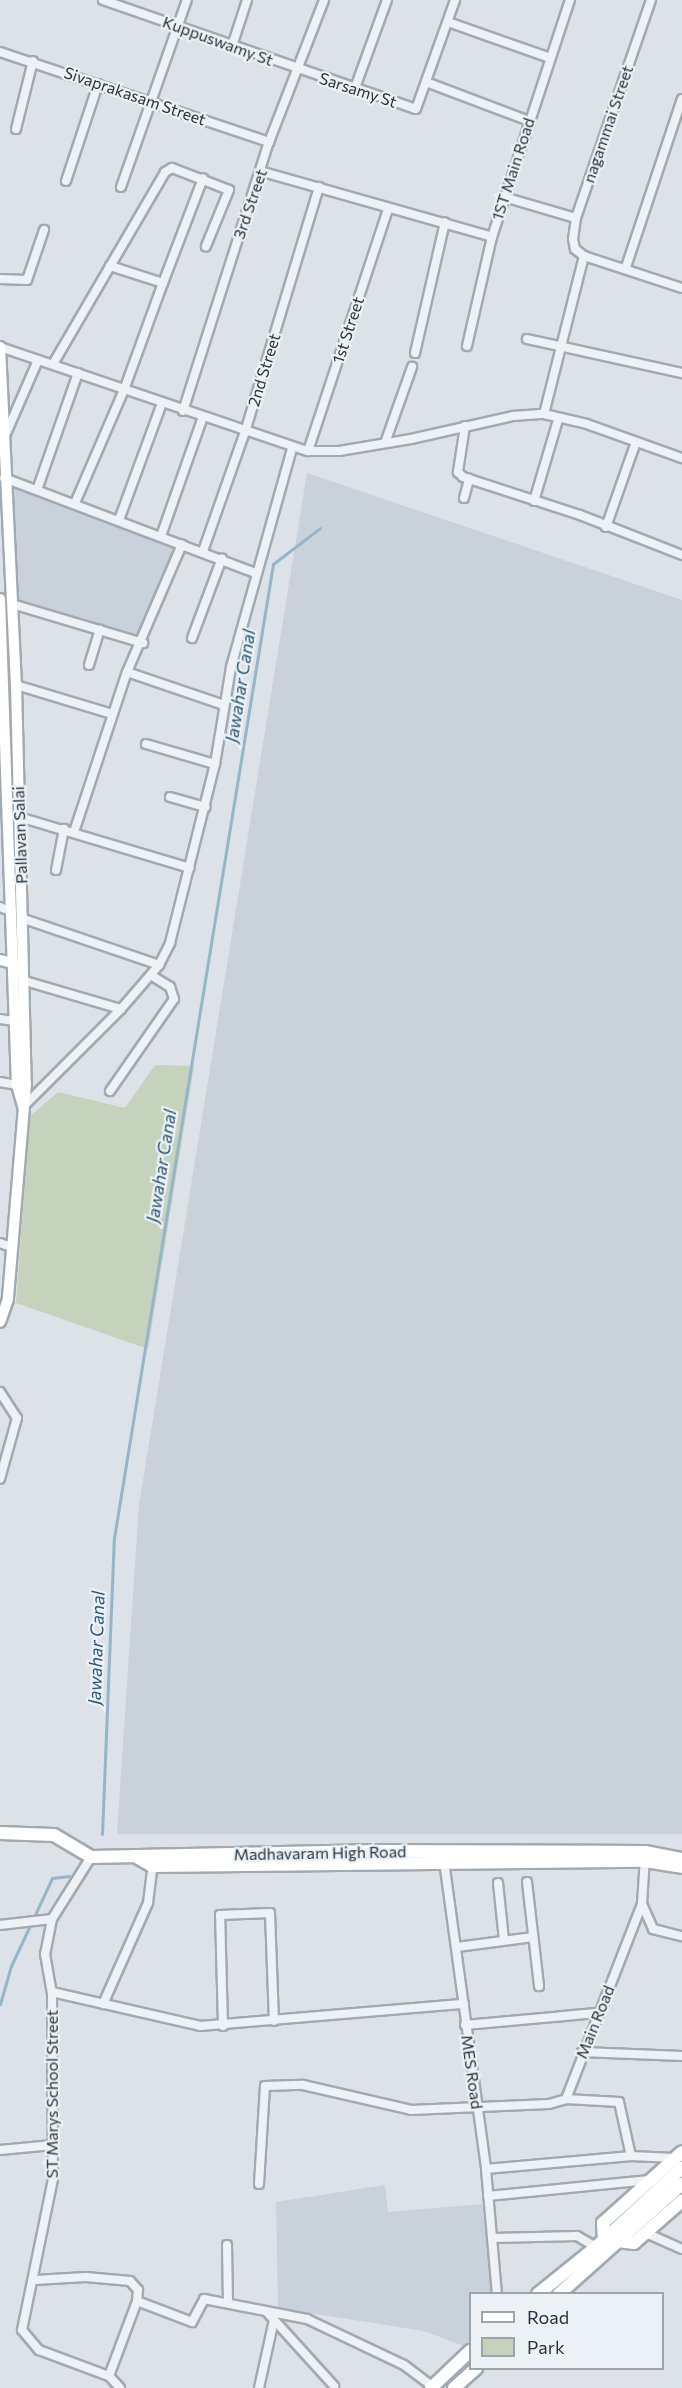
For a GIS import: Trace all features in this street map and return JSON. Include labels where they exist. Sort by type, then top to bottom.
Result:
[{"type":"main road","points":[[0,1833],[54,1835],[91,1857],[134,1855],[153,1860],[645,1857],[682,1859]]},
{"type":"main road","points":[[645,1857],[682,1867]]},
{"type":"main road","points":[[600,2243],[603,2223],[649,2180],[680,2160]]},
{"type":"main road","points":[[540,2292],[600,2243],[680,2160]]},
{"type":"main road","points":[[562,2292],[682,2184]]},
{"type":"main road","points":[[618,2241],[634,2243],[682,2201]]},
{"type":"main road","points":[[432,2387],[469,2353]]},
{"type":"main road","points":[[454,2388],[474,2370]]},
{"type":"street","name":"Kuppuswamy St","points":[[103,0],[299,71]]},
{"type":"street","points":[[121,187],[187,0]]},
{"type":"street","points":[[232,46],[248,0]]},
{"type":"street","name":"3rd Street","points":[[183,411],[262,172],[269,142],[299,71],[324,0]]},
{"type":"street","points":[[355,88],[387,0]]},
{"type":"street","points":[[455,0],[426,82],[529,121]]},
{"type":"street","name":"1ST Main Road","points":[[388,209],[445,222],[492,237],[570,0]]},
{"type":"street","name":"nagammai Street","points":[[584,256],[575,249],[576,218],[651,0]]},
{"type":"street","points":[[448,22],[550,58]]},
{"type":"street","name":"Sivaprakasam Street","points":[[0,52],[33,61],[269,142]]},
{"type":"street","points":[[16,129],[33,61]]},
{"type":"street","name":"Sarsamy St","points":[[299,71],[416,110],[426,82]]},
{"type":"street","points":[[66,181],[98,84]]},
{"type":"street","points":[[626,267],[682,99]]},
{"type":"street","points":[[53,364],[165,172],[178,169],[227,187],[229,194],[206,246]]},
{"type":"street","points":[[262,172],[388,209]]},
{"type":"street","points":[[75,503],[124,390],[203,178]]},
{"type":"street","name":"2nd Street","points":[[203,551],[245,432],[319,187]]},
{"type":"street","points":[[504,197],[576,218]]},
{"type":"street","name":"1st Street","points":[[308,451],[388,209]]},
{"type":"street","points":[[415,353],[445,222]]},
{"type":"street","points":[[0,279],[27,280],[44,230]]},
{"type":"street","points":[[467,345],[492,237]]},
{"type":"street","points":[[544,414],[584,256],[626,267],[682,288]]},
{"type":"street","points":[[110,266],[163,283]]},
{"type":"street","points":[[527,339],[560,344],[682,373]]},
{"type":"street","points":[[0,347],[292,448],[308,451],[385,443],[513,416],[544,414],[558,420],[587,424],[682,458]]},
{"type":"street","name":"Pallavan Salai","points":[[0,347],[4,478],[16,685],[25,981],[23,1106],[11,1247],[0,1322]]},
{"type":"street","points":[[3,442],[38,360]]},
{"type":"street","points":[[385,443],[411,367]]},
{"type":"street","points":[[37,490],[78,373]]},
{"type":"street","points":[[119,520],[162,403]]},
{"type":"street","points":[[161,536],[203,417]]},
{"type":"street","points":[[534,501],[558,420]]},
{"type":"street","points":[[465,426],[458,472],[469,479],[682,555]]},
{"type":"street","points":[[606,527],[636,442]]},
{"type":"street","points":[[0,599],[5,909],[13,963],[17,1084],[23,1106],[121,1009],[151,975],[159,965],[174,930],[206,807],[224,705],[256,573],[292,448]]},
{"type":"street","points":[[4,478],[222,558],[256,573]]},
{"type":"street","points":[[464,498],[469,479]]},
{"type":"street","points":[[74,832],[127,672],[143,644],[182,544]]},
{"type":"street","points":[[192,638],[222,558]]},
{"type":"street","points":[[12,604],[143,644]]},
{"type":"street","points":[[89,665],[100,630]]},
{"type":"street","points":[[127,672],[224,705]]},
{"type":"street","points":[[16,685],[112,714]]},
{"type":"street","points":[[146,744],[215,764]]},
{"type":"street","points":[[170,797],[206,807]]},
{"type":"street","points":[[19,817],[190,868]]},
{"type":"street","points":[[56,870],[64,829]]},
{"type":"street","points":[[24,919],[159,965]]},
{"type":"street","points":[[0,960],[13,963]]},
{"type":"street","points":[[111,1091],[174,999],[170,987],[151,975]]},
{"type":"street","points":[[25,981],[121,1009]]},
{"type":"street","points":[[0,1019],[15,1021]]},
{"type":"street","points":[[0,1082],[17,1084]]},
{"type":"street","points":[[0,1243],[11,1247]]},
{"type":"street","points":[[0,1392],[17,1418],[0,1479]]},
{"type":"street","name":"ST Marys School Street","points":[[91,1857],[52,1919],[45,1954],[52,1992],[53,2179],[35,2280],[22,2330],[27,2340],[39,2350],[109,2376]]},
{"type":"street","name":"Main Road","points":[[566,2099],[582,2052],[642,1904],[645,1857]]},
{"type":"street","name":"MES Road","points":[[443,1858],[486,2169],[494,2238],[497,2292]]},
{"type":"street","points":[[103,2004],[148,1903],[153,1860]]},
{"type":"street","points":[[527,1882],[539,1986]]},
{"type":"street","points":[[498,1883],[504,1940]]},
{"type":"street","points":[[642,1904],[653,1929],[682,1936]]},
{"type":"street","points":[[223,2026],[220,1915],[270,1913],[274,2021]]},
{"type":"street","points":[[0,1925],[52,1919]]},
{"type":"street","points":[[457,1947],[533,1938]]},
{"type":"street","points":[[52,1992],[200,2026],[223,2026],[464,2004]]},
{"type":"street","points":[[465,2025],[598,2013]]},
{"type":"street","points":[[582,2052],[682,2055]]},
{"type":"street","points":[[259,2184],[265,2086],[303,2085],[393,2108],[477,2108],[549,2104],[566,2099],[619,2102],[631,2156]]},
{"type":"street","points":[[0,2150],[52,2145]]},
{"type":"street","points":[[486,2169],[631,2156],[680,2160]]},
{"type":"street","points":[[488,2196],[649,2180]]},
{"type":"street","points":[[646,2233],[682,2249]]},
{"type":"street","points":[[494,2238],[577,2236],[600,2243]]},
{"type":"street","points":[[227,2246],[228,2303]]},
{"type":"street","points":[[35,2280],[86,2277],[130,2281],[138,2289],[137,2301],[109,2376],[120,2388]]},
{"type":"street","points":[[137,2301],[192,2322],[204,2299],[315,2321],[404,2365],[432,2387]]},
{"type":"street","points":[[266,2312],[334,2386]]},
{"type":"street","points":[[259,2388],[274,2320]]},
{"type":"shaded area","points":[[307,473],[682,600],[682,1834],[117,1834],[139,1505]]},
{"type":"shaded area","points":[[6,483],[180,546],[143,644],[15,602]]},
{"type":"shaded area","points":[[385,2185],[388,2212],[482,2204],[494,2292],[469,2292],[469,2348],[424,2331],[278,2308],[276,2202]]},
{"type":"green space","points":[[155,1065],[194,1066],[148,1349],[16,1303],[30,1116],[58,1092],[125,1108]]},
{"type":"waterway","name":"Jawahar Canal","points":[[102,1834],[114,1538],[273,564],[320,528]]},
{"type":"waterway","name":"Jawahar Canal","points":[[0,2004],[11,1966],[52,1878],[69,1876]]}]
